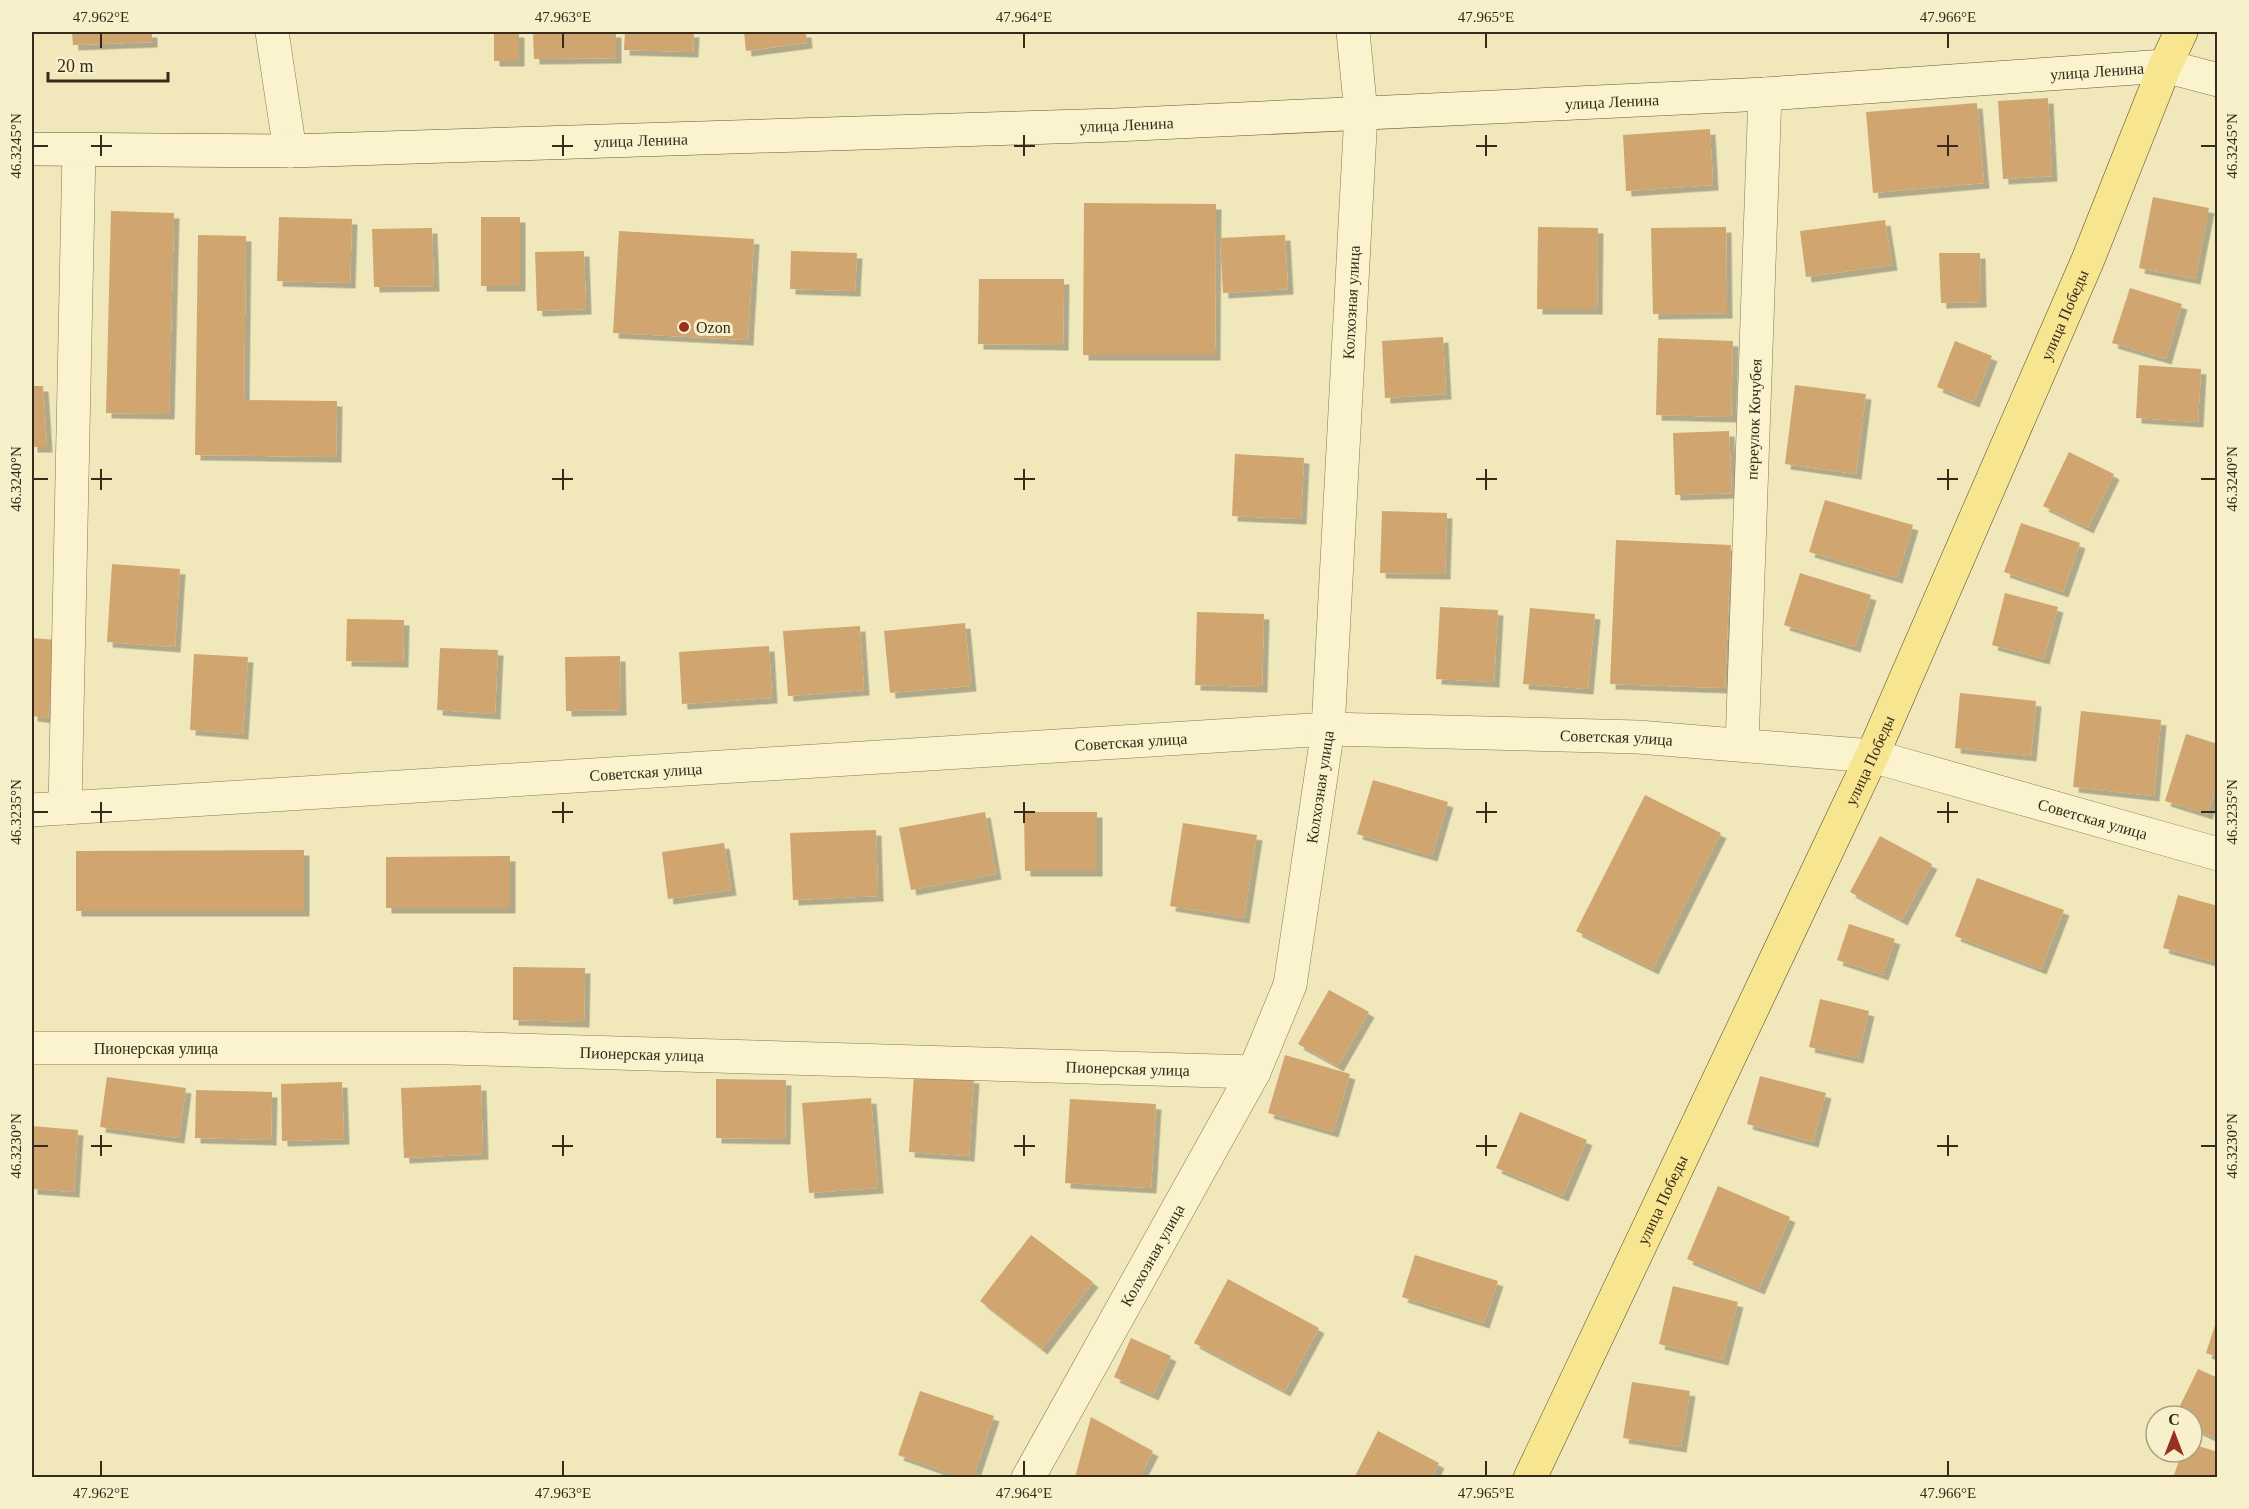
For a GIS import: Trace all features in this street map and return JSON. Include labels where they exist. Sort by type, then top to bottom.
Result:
[{"type":"main road","name":"улица Победы","points":[[1530,1478],[1872,756],[2087,262],[2165,66],[2181,32]]},
{"type":"street","points":[[273,32],[290,151]]},
{"type":"street","name":"Колхозная улица","points":[[1028,1478],[1254,1072],[1290,985],[1328,729],[1361,113],[1353,32]]},
{"type":"street","name":"улица Ленина","points":[[32,149],[290,151],[1103,125],[1765,94],[2165,66],[2217,80]]},
{"type":"street","name":"переулок Кочубея","points":[[1742,745],[1765,94]]},
{"type":"street","points":[[65,808],[79,150]]},
{"type":"street","name":"Советская улица","points":[[32,810],[1328,729],[1638,737],[1872,756],[2217,854]]},
{"type":"street","name":"Пионерская улица","points":[[32,1048],[450,1048],[1254,1072]]},
{"type":"building","points":[[72,32],[152,32],[152,42],[73,45]]},
{"type":"building","points":[[494,32],[519,32],[519,61],[494,61]]},
{"type":"building","points":[[533,32],[616,32],[616,58],[534,59]]},
{"type":"building","points":[[625,32],[694,32],[693,52],[624,50]]},
{"type":"building","points":[[744,32],[806,32],[807,43],[746,51]]},
{"type":"building","points":[[2048,98],[2052,176],[2003,179],[1998,101]]},
{"type":"building","points":[[1977,103],[1984,183],[1873,193],[1866,112]]},
{"type":"building","points":[[1710,129],[1713,185],[1626,191],[1623,135]]},
{"type":"building","points":[[2153,197],[2209,208],[2195,279],[2139,268]]},
{"type":"building","points":[[1084,203],[1216,204],[1215,355],[1083,355]]},
{"type":"building","points":[[111,211],[174,213],[169,414],[106,413]]},
{"type":"building","points":[[279,217],[352,219],[350,283],[277,281]]},
{"type":"building","points":[[481,217],[520,217],[520,286],[481,286]]},
{"type":"building","points":[[1885,220],[1892,265],[1806,277],[1800,231]]},
{"type":"building","points":[[1538,227],[1598,228],[1597,309],[1537,309]]},
{"type":"building","points":[[1726,227],[1727,313],[1653,314],[1651,228]]},
{"type":"building","points":[[432,228],[434,286],[374,287],[372,229]]},
{"type":"building","points":[[619,231],[754,239],[748,340],[613,333]]},
{"type":"building","points":[[198,235],[246,236],[244,400],[337,401],[336,457],[195,455]]},
{"type":"building","points":[[1285,235],[1288,289],[1223,293],[1220,238]]},
{"type":"building","points":[[584,251],[586,309],[537,311],[535,252]]},
{"type":"building","points":[[791,251],[857,253],[855,291],[790,289]]},
{"type":"building","points":[[1939,253],[1980,253],[1981,302],[1941,303]]},
{"type":"building","points":[[979,279],[1064,279],[1063,345],[978,344]]},
{"type":"building","points":[[2130,288],[2182,304],[2166,359],[2112,343]]},
{"type":"building","points":[[1443,337],[1446,394],[1385,398],[1382,341]]},
{"type":"building","points":[[1658,338],[1733,341],[1731,417],[1656,415]]},
{"type":"building","points":[[1955,341],[1992,356],[1974,402],[1937,387]]},
{"type":"building","points":[[2139,365],[2201,369],[2198,422],[2136,418]]},
{"type":"building","points":[[1795,385],[1866,394],[1856,474],[1785,464]]},
{"type":"building","points":[[32,386],[43,386],[47,447],[32,447]]},
{"type":"building","points":[[1729,431],[1732,493],[1675,495],[1673,433]]},
{"type":"building","points":[[2069,452],[2114,474],[2088,528],[2043,506]]},
{"type":"building","points":[[1235,454],[1304,458],[1301,519],[1232,516]]},
{"type":"building","points":[[1825,500],[1913,525],[1897,578],[1809,552]]},
{"type":"building","points":[[1382,511],[1447,513],[1445,574],[1380,573]]},
{"type":"building","points":[[2021,523],[2080,543],[2063,592],[2004,572]]},
{"type":"building","points":[[1616,540],[1731,545],[1725,688],[1610,684]]},
{"type":"building","points":[[112,564],[180,569],[175,647],[107,642]]},
{"type":"building","points":[[1800,573],[1871,595],[1855,647],[1784,625]]},
{"type":"building","points":[[2005,593],[2058,607],[2044,659],[1992,645]]},
{"type":"building","points":[[1440,607],[1498,610],[1494,682],[1436,679]]},
{"type":"building","points":[[1530,608],[1595,614],[1588,689],[1523,684]]},
{"type":"building","points":[[1197,612],[1264,614],[1262,687],[1195,685]]},
{"type":"building","points":[[347,619],[404,620],[403,662],[346,661]]},
{"type":"building","points":[[965,623],[971,686],[890,693],[884,631]]},
{"type":"building","points":[[860,626],[864,690],[788,696],[783,631]]},
{"type":"building","points":[[32,638],[56,640],[48,718],[32,716]]},
{"type":"building","points":[[769,646],[772,698],[682,704],[679,652]]},
{"type":"building","points":[[440,648],[498,650],[495,714],[437,710]]},
{"type":"building","points":[[194,654],[248,657],[243,734],[190,730]]},
{"type":"building","points":[[620,656],[621,710],[566,711],[565,657]]},
{"type":"building","points":[[1960,693],[2036,701],[2031,756],[1955,748]]},
{"type":"building","points":[[2081,711],[2161,720],[2154,796],[2073,787]]},
{"type":"building","points":[[2186,734],[2218,744],[2218,780],[2207,814],[2165,801]]},
{"type":"building","points":[[1373,780],[1448,802],[1432,856],[1357,834]]},
{"type":"building","points":[[1645,795],[1721,833],[1653,969],[1576,931]]},
{"type":"building","points":[[985,812],[996,874],[911,890],[899,828]]},
{"type":"building","points":[[1024,812],[1097,812],[1097,871],[1025,871]]},
{"type":"building","points":[[1183,823],[1257,835],[1244,918],[1170,906]]},
{"type":"building","points":[[876,830],[878,896],[793,900],[790,833]]},
{"type":"building","points":[[1880,836],[1932,864],[1902,920],[1850,892]]},
{"type":"building","points":[[724,843],[731,890],[668,899],[662,852]]},
{"type":"building","points":[[304,850],[304,911],[76,911],[76,851]]},
{"type":"building","points":[[510,856],[510,908],[386,908],[386,857]]},
{"type":"building","points":[[1977,878],[2064,910],[2041,969],[1955,936]]},
{"type":"building","points":[[2178,895],[2218,906],[2218,963],[2163,948]]},
{"type":"building","points":[[1849,924],[1895,939],[1883,975],[1837,960]]},
{"type":"building","points":[[513,967],[585,968],[584,1022],[513,1020]]},
{"type":"building","points":[[1329,990],[1369,1012],[1338,1066],[1298,1044]]},
{"type":"building","points":[[1820,999],[1869,1011],[1858,1058],[1809,1047]]},
{"type":"building","points":[[1285,1055],[1350,1074],[1333,1132],[1268,1113]]},
{"type":"building","points":[[914,1074],[974,1078],[969,1156],[909,1152]]},
{"type":"building","points":[[1760,1076],[1826,1093],[1813,1142],[1747,1124]]},
{"type":"building","points":[[107,1077],[186,1088],[179,1138],[100,1127]]},
{"type":"building","points":[[716,1079],[786,1080],[785,1139],[716,1138]]},
{"type":"building","points":[[342,1082],[344,1139],[282,1141],[281,1084]]},
{"type":"building","points":[[481,1085],[483,1154],[404,1158],[401,1088]]},
{"type":"building","points":[[196,1090],[272,1092],[271,1140],[195,1138]]},
{"type":"building","points":[[871,1098],[878,1188],[809,1193],[802,1103]]},
{"type":"building","points":[[1070,1099],[1156,1104],[1151,1188],[1065,1183]]},
{"type":"building","points":[[1520,1112],[1587,1140],[1563,1196],[1496,1168]]},
{"type":"building","points":[[32,1126],[78,1130],[74,1192],[32,1189]]},
{"type":"building","points":[[1718,1186],[1790,1217],[1759,1289],[1687,1259]]},
{"type":"building","points":[[1031,1235],[1093,1282],[1042,1349],[980,1301]]},
{"type":"building","points":[[1415,1255],[1498,1281],[1484,1323],[1402,1297]]},
{"type":"building","points":[[1228,1279],[1319,1328],[1285,1391],[1194,1343]]},
{"type":"building","points":[[1673,1286],[1738,1302],[1723,1360],[1659,1344]]},
{"type":"building","points":[[2218,1316],[2218,1357],[2206,1353]]},
{"type":"building","points":[[1131,1338],[1171,1356],[1153,1395],[1114,1377]]},
{"type":"building","points":[[2198,1369],[2218,1378],[2218,1440],[2204,1433],[2204,1404],[2181,1404]]},
{"type":"building","points":[[1632,1382],[1690,1391],[1681,1447],[1623,1438]]},
{"type":"building","points":[[920,1391],[994,1416],[973,1478],[962,1478],[898,1455]]},
{"type":"building","points":[[1091,1417],[1153,1451],[1139,1478],[1075,1478]]},
{"type":"building","points":[[1378,1431],[1439,1463],[1432,1478],[1354,1478]]},
{"type":"building","points":[[2204,1448],[2218,1452],[2218,1478],[2173,1478],[2178,1464],[2204,1464]]},
{"type":"place","name":"Ozon","points":[[684,327]]}]
